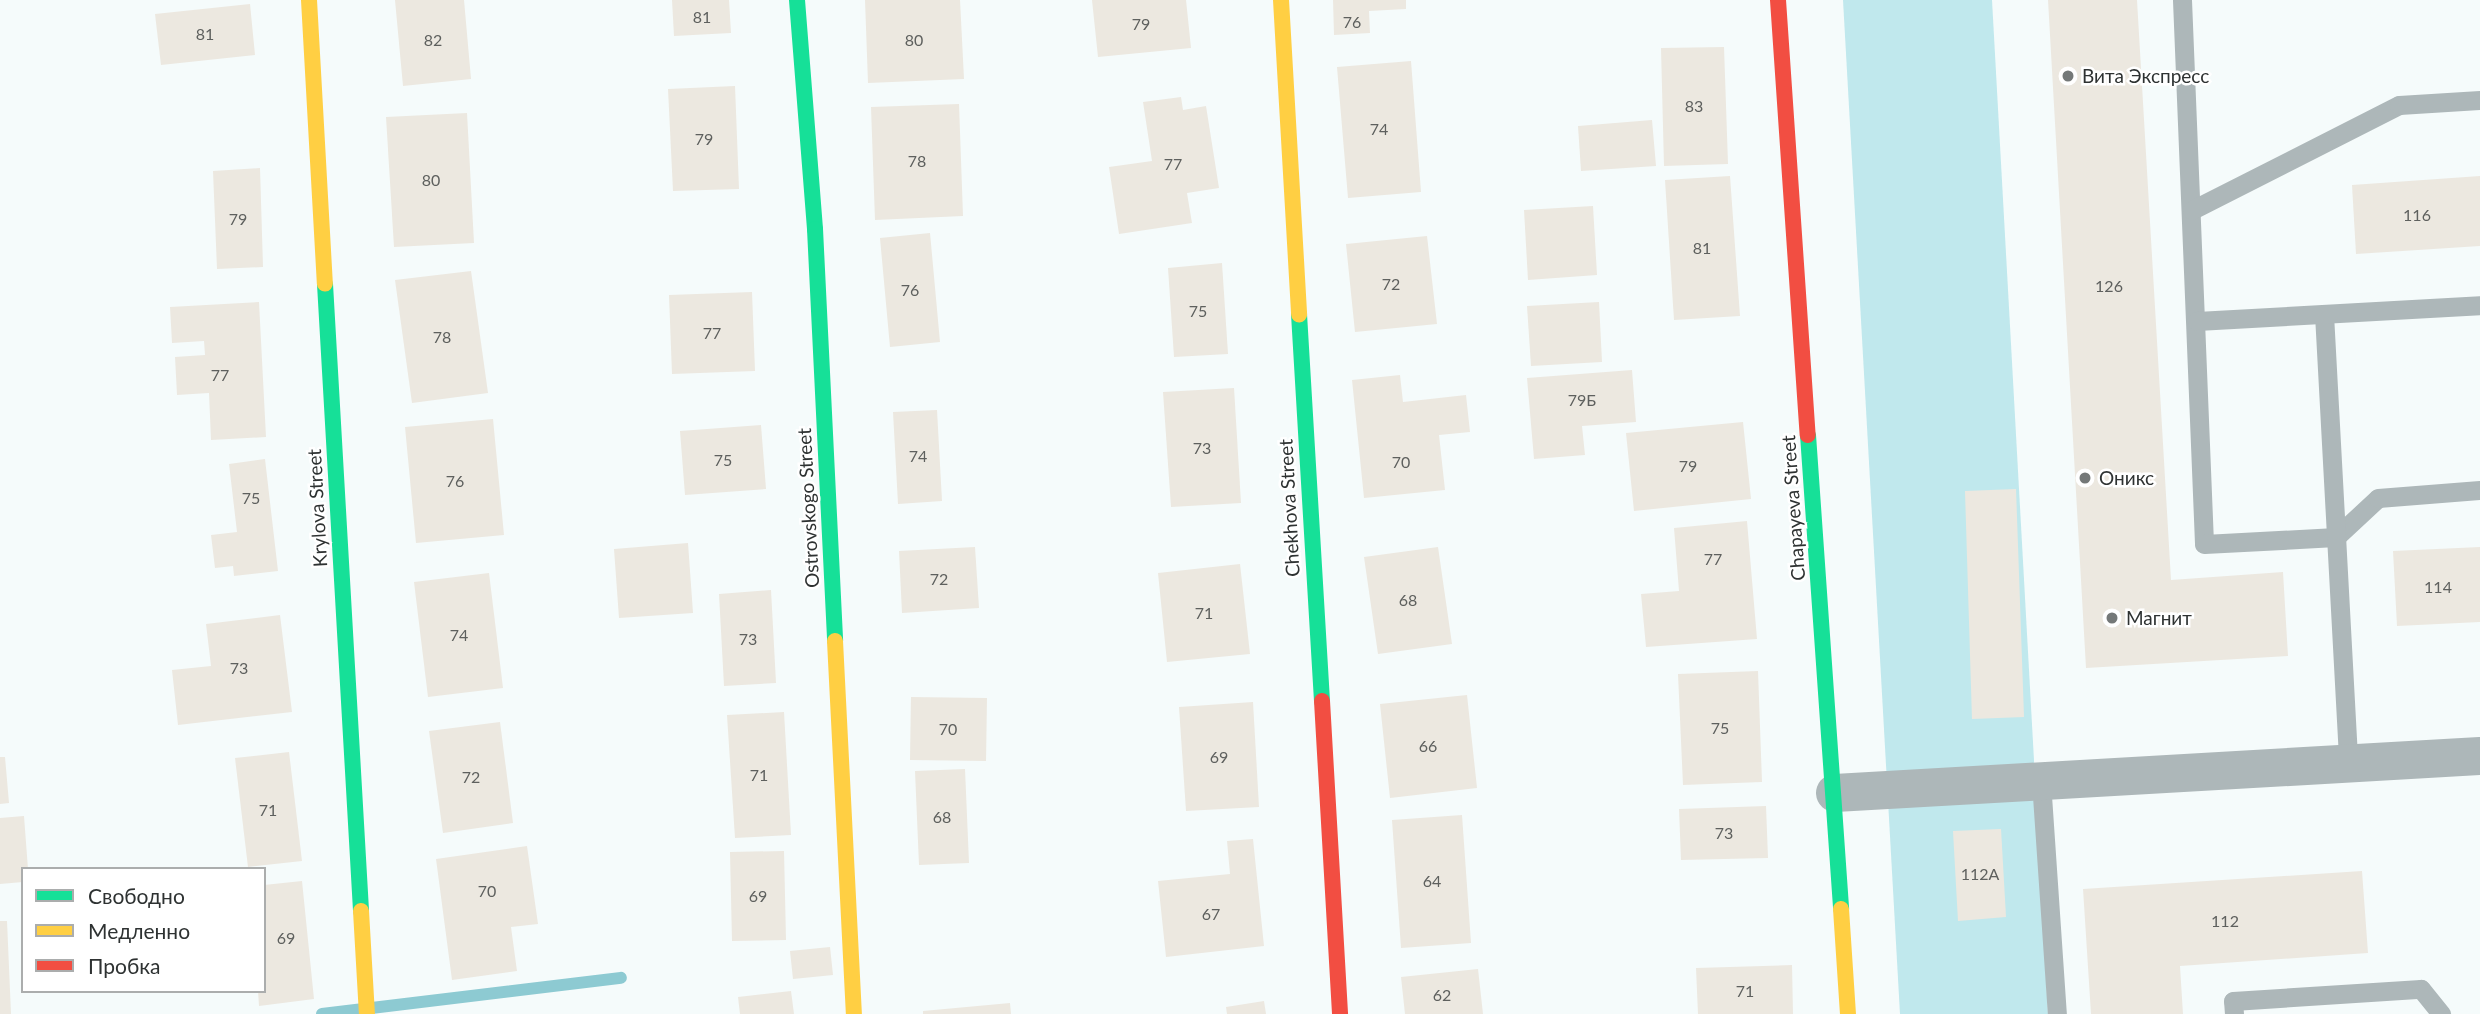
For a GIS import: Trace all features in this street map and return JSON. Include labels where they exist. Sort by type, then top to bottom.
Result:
[{"type":"street","name":"Krylova Street","points":[[309,0],[367,1014]]},
{"type":"street","name":"Ostrovskogo Street","points":[[797,0],[815,229],[854,1014]]},
{"type":"street","name":"Chekhova Street","points":[[1281,0],[1340,1014]]},
{"type":"street","name":"Chapayeva Street","points":[[1778,0],[1835,793],[1848,1014]]},
{"type":"street","points":[[1835,793],[2480,755]]},
{"type":"lane","points":[[2182,0],[2204,544],[2336,537],[2378,498],[2480,490]]},
{"type":"lane","points":[[2192,211],[2399,105],[2480,100]]},
{"type":"lane","points":[[2196,320],[2480,305]]},
{"type":"lane","points":[[2323,314],[2348,763]]},
{"type":"lane","points":[[2041,781],[2057,1014]]},
{"type":"lane","points":[[2234,1014],[2234,1001],[2421,989],[2441,1014]]},
{"type":"shaded area","points":[[1843,0],[1992,0],[2048,1014],[1900,1014]]},
{"type":"building","points":[[395,0],[464,0],[471,79],[403,86]]},
{"type":"building","points":[[672,0],[729,0],[731,33],[674,36]]},
{"type":"building","points":[[865,0],[960,0],[964,79],[868,83]]},
{"type":"building","points":[[1092,0],[1186,0],[1191,48],[1098,57]]},
{"type":"building","points":[[1333,0],[1406,0],[1406,9],[1369,11],[1370,33],[1334,35]]},
{"type":"building","points":[[2048,0],[2137,0],[2171,580],[2283,572],[2288,656],[2086,668]]},
{"type":"building","points":[[250,4],[255,55],[161,65],[155,14]]},
{"type":"building","points":[[1724,47],[1728,164],[1664,166],[1661,48]]},
{"type":"building","points":[[1411,61],[1421,192],[1348,198],[1337,67]]},
{"type":"building","points":[[735,86],[739,189],[673,191],[668,89]]},
{"type":"building","points":[[1181,97],[1183,110],[1206,106],[1219,188],[1187,193],[1192,223],[1119,234],[1109,167],[1152,161],[1143,102]]},
{"type":"building","points":[[959,104],[963,216],[875,220],[871,107]]},
{"type":"building","points":[[467,113],[474,243],[394,247],[386,117]]},
{"type":"building","points":[[1652,120],[1656,166],[1581,171],[1578,126]]},
{"type":"building","points":[[260,168],[263,267],[217,269],[213,171]]},
{"type":"building","points":[[1730,176],[1740,316],[1674,320],[1665,180]]},
{"type":"building","points":[[2480,176],[2480,246],[2356,254],[2352,185]]},
{"type":"building","points":[[1593,206],[1597,275],[1528,280],[1524,210]]},
{"type":"building","points":[[930,233],[940,342],[890,347],[880,238]]},
{"type":"building","points":[[1427,236],[1437,324],[1355,332],[1346,244]]},
{"type":"building","points":[[1222,263],[1228,354],[1174,357],[1168,268]]},
{"type":"building","points":[[471,271],[488,393],[412,403],[395,280]]},
{"type":"building","points":[[752,292],[755,371],[672,374],[669,295]]},
{"type":"building","points":[[259,302],[266,437],[211,440],[209,393],[177,395],[175,357],[205,355],[204,341],[172,343],[170,307]]},
{"type":"building","points":[[1599,302],[1602,362],[1531,366],[1527,306]]},
{"type":"building","points":[[1632,370],[1636,422],[1582,426],[1585,455],[1534,459],[1527,378]]},
{"type":"building","points":[[1400,375],[1403,402],[1466,395],[1470,432],[1439,435],[1445,490],[1364,498],[1352,380]]},
{"type":"building","points":[[1234,388],[1241,503],[1171,507],[1163,392]]},
{"type":"building","points":[[937,410],[942,501],[898,504],[893,412]]},
{"type":"building","points":[[493,419],[504,535],[416,543],[405,427]]},
{"type":"building","points":[[1743,422],[1751,499],[1634,511],[1626,433]]},
{"type":"building","points":[[761,425],[766,489],[685,495],[680,431]]},
{"type":"building","points":[[265,459],[278,571],[234,576],[233,566],[215,568],[211,535],[237,532],[229,464]]},
{"type":"building","points":[[2016,489],[2024,717],[1972,719],[1965,491]]},
{"type":"building","points":[[1747,521],[1757,639],[1646,647],[1641,594],[1679,591],[1674,528]]},
{"type":"building","points":[[688,543],[693,613],[619,618],[614,549]]},
{"type":"building","points":[[975,547],[979,608],[902,613],[899,551]]},
{"type":"building","points":[[1438,547],[1452,644],[1378,654],[1364,557]]},
{"type":"building","points":[[2480,547],[2480,622],[2397,626],[2393,551]]},
{"type":"building","points":[[1240,564],[1250,654],[1167,662],[1158,573]]},
{"type":"building","points":[[489,573],[503,688],[428,697],[414,582]]},
{"type":"building","points":[[771,590],[776,683],[724,686],[719,594]]},
{"type":"building","points":[[280,615],[292,712],[178,725],[172,670],[211,666],[206,624]]},
{"type":"building","points":[[1758,671],[1762,782],[1683,785],[1678,674]]},
{"type":"building","points":[[1467,695],[1477,788],[1390,798],[1380,704]]},
{"type":"building","points":[[911,697],[987,698],[986,761],[910,760]]},
{"type":"building","points":[[1253,702],[1259,807],[1186,811],[1179,707]]},
{"type":"building","points":[[784,712],[791,835],[735,838],[727,715]]},
{"type":"building","points":[[500,722],[513,823],[443,833],[429,731]]},
{"type":"building","points":[[289,752],[302,861],[248,867],[235,758]]},
{"type":"building","points":[[0,757],[5,757],[9,803],[0,804]]},
{"type":"building","points":[[965,769],[969,863],[919,865],[915,771]]},
{"type":"building","points":[[1766,806],[1768,858],[1681,860],[1679,809]]},
{"type":"building","points":[[1462,815],[1471,943],[1401,948],[1392,820]]},
{"type":"building","points":[[24,816],[28,867],[21,867],[21,882],[0,884],[0,818]]},
{"type":"building","points":[[2001,829],[2006,917],[1958,921],[1953,831]]},
{"type":"building","points":[[1253,839],[1264,946],[1166,957],[1158,881],[1230,874],[1227,841]]},
{"type":"building","points":[[527,846],[538,924],[511,927],[517,971],[452,980],[436,859]]},
{"type":"building","points":[[784,851],[786,940],[732,941],[730,852]]},
{"type":"building","points":[[2362,871],[2368,953],[2180,966],[2183,1014],[2091,1014],[2083,889]]},
{"type":"building","points":[[302,881],[314,999],[259,1006],[258,993],[266,993],[266,885]]},
{"type":"building","points":[[0,921],[7,921],[11,1014],[0,1014]]},
{"type":"building","points":[[830,947],[833,975],[793,979],[790,951]]},
{"type":"building","points":[[1792,965],[1793,1014],[1698,1014],[1696,968]]},
{"type":"building","points":[[1478,969],[1483,1014],[1405,1014],[1401,977]]},
{"type":"building","points":[[791,991],[794,1014],[740,1014],[738,997]]},
{"type":"building","points":[[1264,1001],[1266,1014],[1227,1014],[1226,1007]]},
{"type":"building","points":[[1010,1003],[1011,1014],[923,1014],[923,1011]]},
{"type":"waterway","points":[[322,1014],[621,978]]},
{"type":"traffic: fast","points":[[797,0],[815,229],[835,641]]},
{"type":"traffic: fast","points":[[325,284],[361,911]]},
{"type":"traffic: fast","points":[[1299,314],[1322,701]]},
{"type":"traffic: fast","points":[[1808,435],[1841,909]]},
{"type":"traffic: slow","points":[[309,0],[325,284]]},
{"type":"traffic: slow","points":[[1281,0],[1299,314]]},
{"type":"traffic: slow","points":[[835,641],[854,1014]]},
{"type":"traffic: slow","points":[[1841,909],[1848,1014]]},
{"type":"traffic: slow","points":[[361,911],[367,1014]]},
{"type":"traffic: jam","points":[[1778,0],[1808,435]]},
{"type":"traffic: jam","points":[[1322,701],[1340,1014]]},
{"type":"place","name":"Вита Экспресс","points":[[2068,76]]},
{"type":"place","name":"Оникс","points":[[2085,478]]},
{"type":"place","name":"Магнит","points":[[2112,618]]}]
